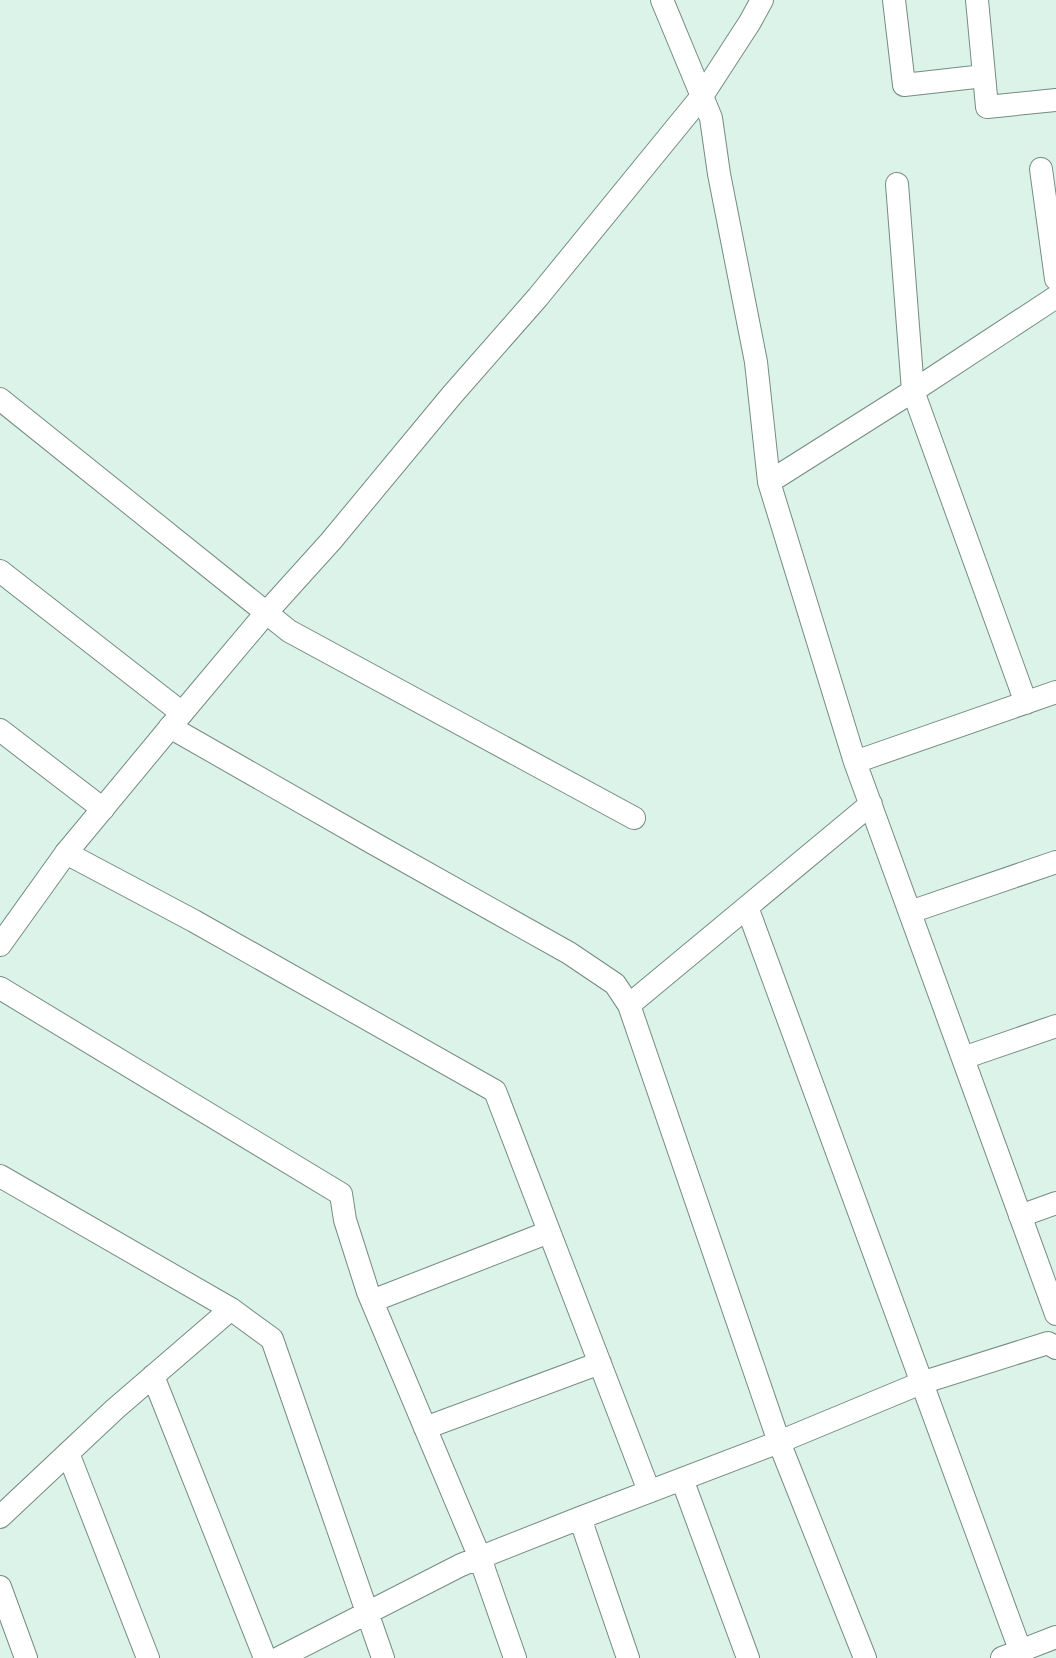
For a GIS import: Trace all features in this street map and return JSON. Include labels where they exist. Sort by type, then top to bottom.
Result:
[{"type":"street","points":[[662,0],[711,118],[720,174],[756,362],[769,482],[856,762],[1056,1314]]},
{"type":"street","points":[[0,945],[66,853],[266,613],[331,541],[452,395],[538,297],[702,96],[750,22],[762,0]]},
{"type":"street","points":[[894,0],[904,85],[984,76]]},
{"type":"street","points":[[977,0],[988,107],[1056,100]]},
{"type":"street","points":[[1041,169],[1056,279]]},
{"type":"street","points":[[897,184],[913,391],[1026,703]]},
{"type":"street","points":[[769,482],[913,391],[1056,297]]},
{"type":"street","points":[[0,399],[289,631],[634,818]]},
{"type":"street","points":[[0,571],[176,720],[373,843],[568,952],[615,984],[629,1005],[779,1442],[866,1658]]},
{"type":"street","points":[[856,762],[1056,692]]},
{"type":"street","points":[[0,730],[103,809]]},
{"type":"street","points":[[629,1005],[871,804]]},
{"type":"street","points":[[66,853],[194,921],[495,1091],[650,1491]]},
{"type":"street","points":[[910,912],[1056,862]]},
{"type":"street","points":[[747,907],[921,1383],[1016,1656],[1056,1637]]},
{"type":"street","points":[[0,988],[341,1194],[345,1220],[372,1301],[480,1558],[515,1658]]},
{"type":"street","points":[[963,1058],[1056,1026]]},
{"type":"street","points":[[0,1176],[231,1309],[272,1339],[383,1658]]},
{"type":"street","points":[[1020,1216],[1056,1203]]},
{"type":"street","points":[[372,1301],[550,1232]]},
{"type":"street","points":[[0,1517],[153,1376],[231,1309]]},
{"type":"street","points":[[279,1658],[461,1565],[779,1442],[921,1383],[1048,1343],[1056,1348]]},
{"type":"street","points":[[425,1428],[600,1363]]},
{"type":"street","points":[[153,1376],[265,1658]]},
{"type":"street","points":[[68,1453],[148,1658]]},
{"type":"street","points":[[682,1479],[748,1658]]},
{"type":"street","points":[[580,1518],[628,1658]]},
{"type":"street","points":[[0,1586],[26,1658]]}]
